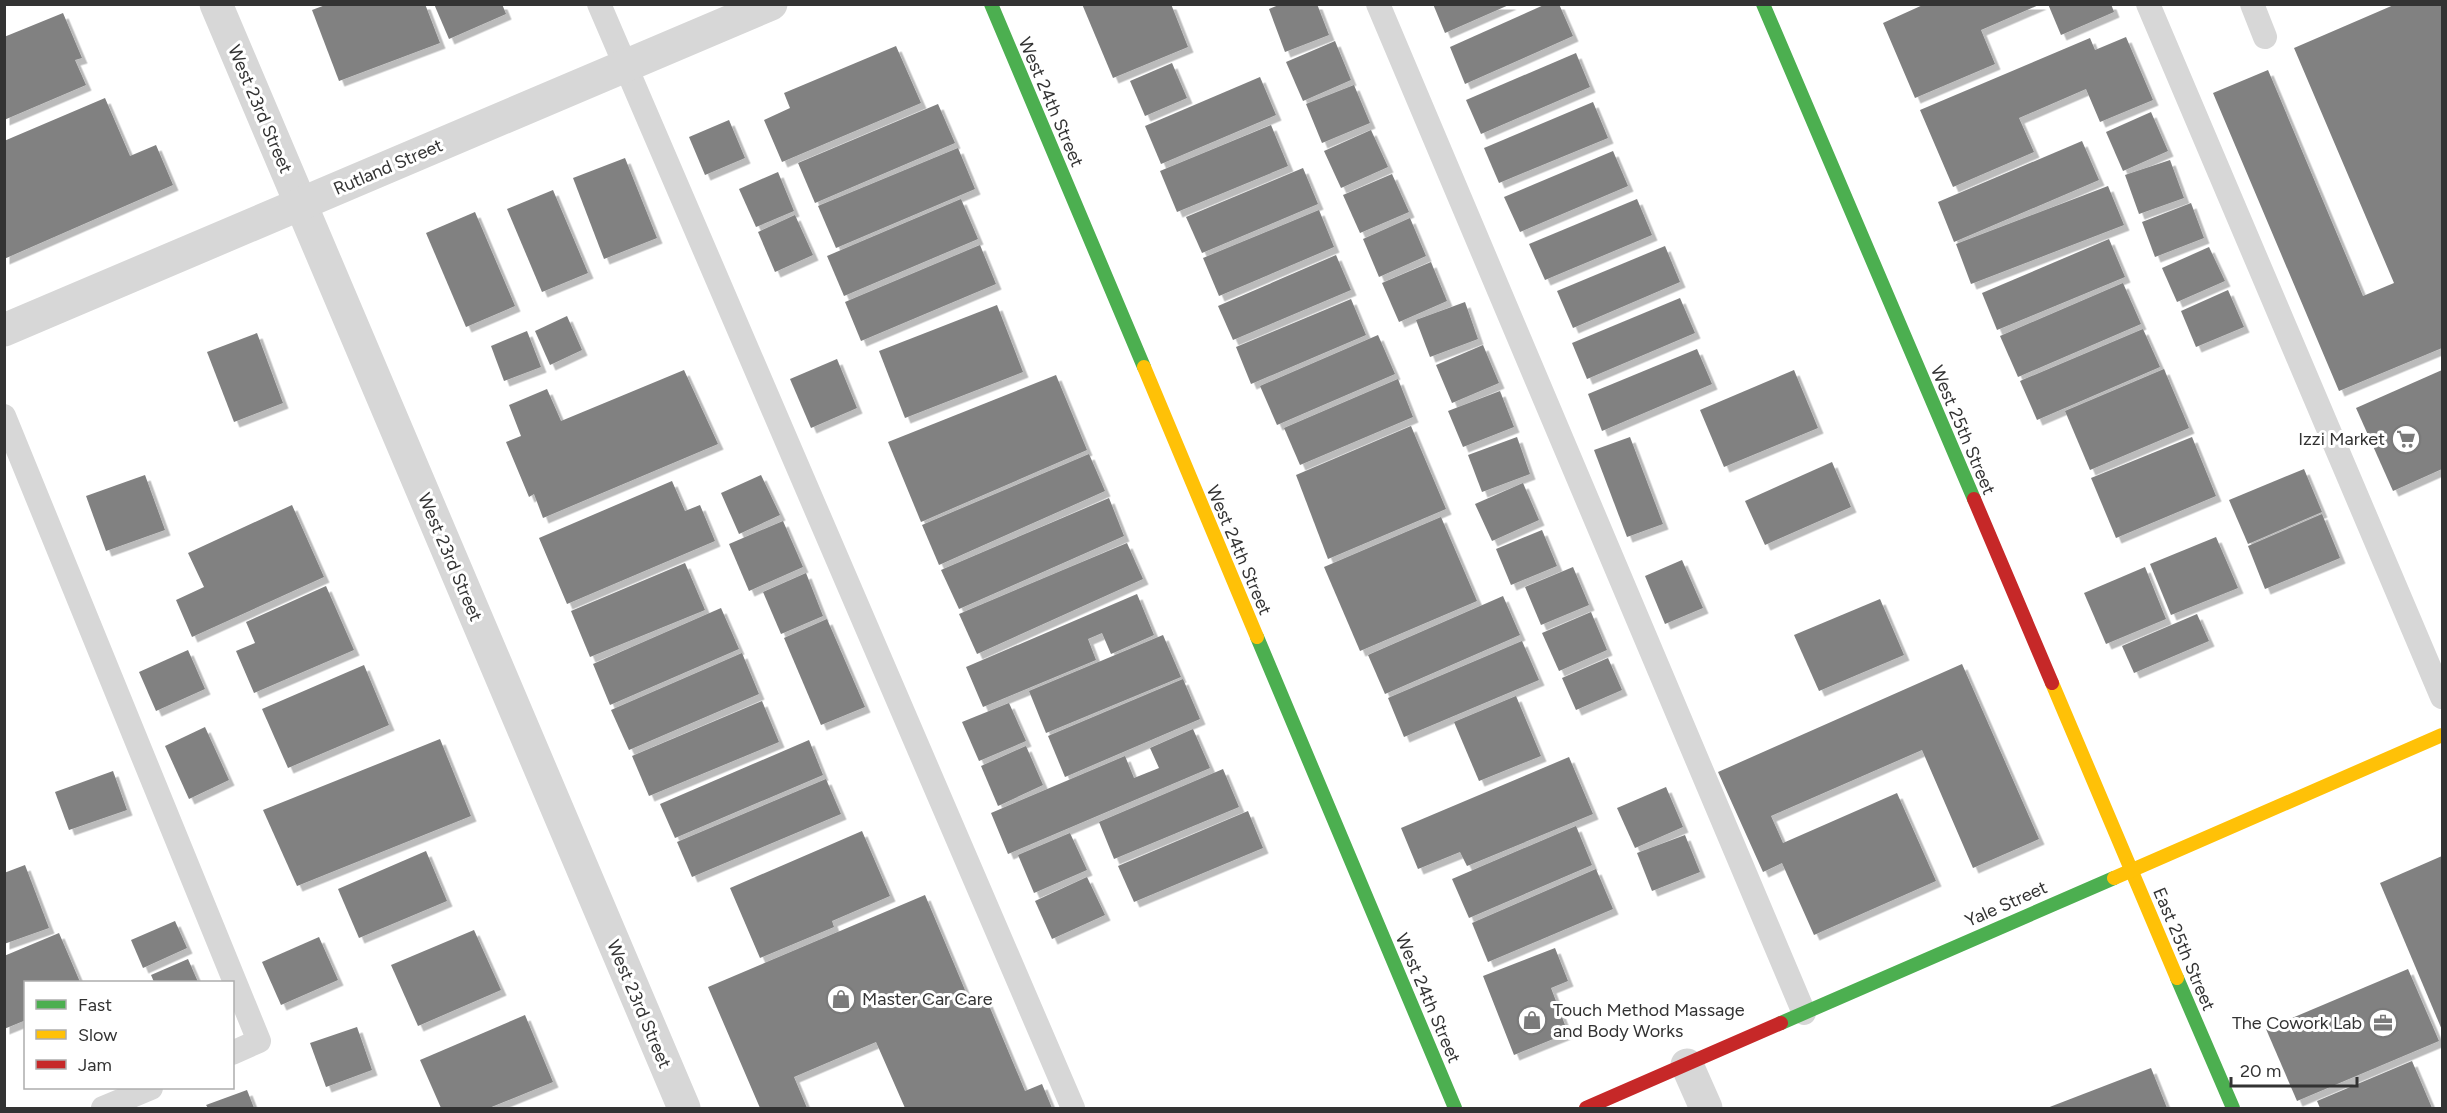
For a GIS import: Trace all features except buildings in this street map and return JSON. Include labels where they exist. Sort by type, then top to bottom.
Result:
[{"type":"street","name":"West 23rd Street","points":[[216,4],[684,1108]]},
{"type":"street","name":"Rutland Street","points":[[4,330],[771,4]]},
{"type":"street","name":"West 24th Street","points":[[991,4],[1455,1108]]},
{"type":"street","name":"West 25th Street","points":[[1763,4],[2131,869]]},
{"type":"street","name":"Yale Street","points":[[1586,1108],[2442,735]]},
{"type":"street","name":"East 25th Street","points":[[2131,869],[2233,1108]]},
{"type":"street","points":[[1687,1065],[1706,1108]]},
{"type":"lane","points":[[599,4],[1073,1108]]},
{"type":"lane","points":[[1378,4],[1804,1013]]},
{"type":"lane","points":[[2148,4],[2442,697]]},
{"type":"lane","points":[[2252,4],[2265,37]]},
{"type":"lane","points":[[4,416],[259,1041],[234,1052]]},
{"type":"lane","points":[[103,1108],[150,1089]]},
{"type":"traffic: fast","points":[[991,4],[1144,367]]},
{"type":"traffic: fast","points":[[1763,4],[1974,499]]},
{"type":"traffic: fast","points":[[1257,637],[1455,1108]]},
{"type":"traffic: fast","points":[[1781,1023],[2114,878]]},
{"type":"traffic: fast","points":[[2177,978],[2233,1108]]},
{"type":"traffic: slow","points":[[1144,367],[1257,637]]},
{"type":"traffic: slow","points":[[2052,683],[2177,978]]},
{"type":"traffic: slow","points":[[2114,878],[2442,735]]},
{"type":"traffic: jam","points":[[1974,499],[2052,683]]},
{"type":"traffic: jam","points":[[1586,1108],[1781,1023]]},
{"type":"place","name":"Izzi Market","points":[[2406,439]]},
{"type":"place","name":"Master Car Care","points":[[841,999]]},
{"type":"place","name":"Touch Method Massage and Body Works","points":[[1532,1020]]},
{"type":"place","name":"The Cowork Lab","points":[[2383,1023]]}]
